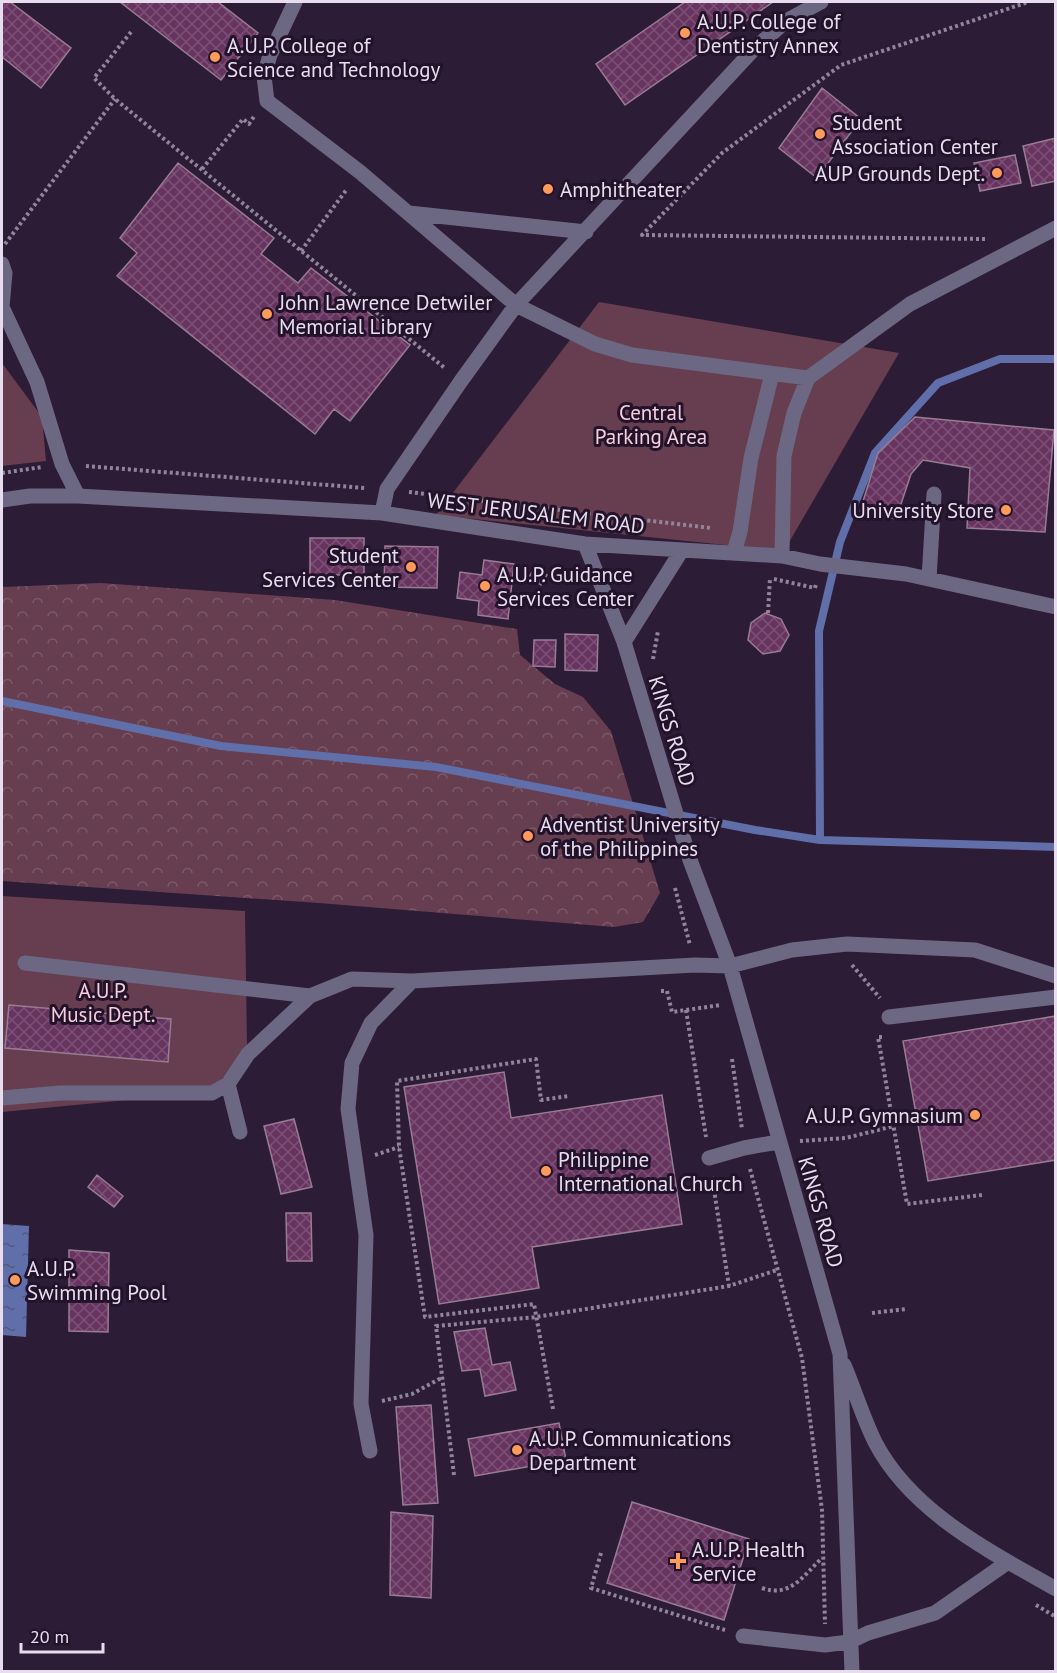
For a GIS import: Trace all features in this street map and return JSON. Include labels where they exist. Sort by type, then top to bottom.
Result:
[{"type":"lane","points":[[295,2],[270,55],[264,76],[267,101],[360,172],[516,305],[595,344],[632,355],[808,378]]},
{"type":"lane","points":[[382,513],[387,489],[460,381],[516,305],[754,49],[786,21],[821,2]]},
{"type":"lane","points":[[409,213],[586,232]]},
{"type":"lane","points":[[782,556],[784,456],[794,413],[808,378],[910,304],[1028,240],[1056,228]]},
{"type":"lane","points":[[2,264],[5,273],[2,307],[30,364],[62,464],[78,496]]},
{"type":"lane","points":[[734,552],[740,532],[751,458],[772,374]]},
{"type":"lane","points":[[929,579],[934,494]]},
{"type":"lane","name":"WEST JERUSALEM ROAD","points":[[2,500],[30,496],[78,496],[382,513],[585,544],[782,556],[906,574],[1056,607]]},
{"type":"lane","name":"KINGS ROAD","points":[[585,544],[624,642],[690,860],[730,966],[778,1142],[840,1354],[849,1642],[852,1671]]},
{"type":"lane","points":[[624,642],[682,550]]},
{"type":"lane","points":[[2,1098],[60,1093],[212,1093],[228,1084],[248,1054],[310,996],[352,979],[412,981],[695,965],[730,966],[792,950],[848,944],[975,950],[1056,976]]},
{"type":"lane","points":[[25,963],[310,996]]},
{"type":"lane","points":[[370,1451],[361,1406],[366,1235],[348,1109],[352,1063],[371,1023],[412,981]]},
{"type":"lane","points":[[889,1017],[1056,997]]},
{"type":"lane","points":[[228,1084],[240,1132]]},
{"type":"lane","points":[[710,1158],[744,1148],[778,1142]]},
{"type":"lane","points":[[840,1354],[875,1442],[892,1468],[912,1492],[954,1526],[1008,1562],[1056,1589]]},
{"type":"lane","points":[[743,1636],[825,1645],[849,1642],[934,1613],[1008,1562]]},
{"type":"path","points":[[993,239],[642,235],[722,153],[841,65],[1016,3],[1028,2]]},
{"type":"path","points":[[131,32],[94,78],[115,99],[441,365]]},
{"type":"path","points":[[2,248],[115,99]]},
{"type":"path","points":[[202,169],[243,119],[249,123],[267,101]]},
{"type":"path","points":[[302,251],[360,172]]},
{"type":"path","points":[[760,577],[815,588],[825,564]]},
{"type":"path","points":[[768,613],[770,578]]},
{"type":"path","points":[[652,662],[660,624]]},
{"type":"path","points":[[675,885],[695,965]]},
{"type":"path","points":[[852,967],[882,1000]]},
{"type":"path","points":[[667,991],[672,1012],[717,1006]]},
{"type":"path","points":[[716,995],[722,1005],[724,1015]]},
{"type":"path","points":[[885,1036],[878,1037],[907,1204],[982,1196]]},
{"type":"path","points":[[731,1056],[744,1148],[802,1358],[822,1510],[825,1645]]},
{"type":"path","points":[[553,1409],[534,1304],[425,1317],[399,1147],[397,1081],[536,1059],[541,1100],[569,1096]]},
{"type":"path","points":[[778,1142],[846,1138],[894,1126]]},
{"type":"path","points":[[386,1152],[399,1147]]},
{"type":"path","points":[[454,1475],[436,1326],[536,1317],[729,1286],[777,1270]]},
{"type":"path","points":[[872,1313],[906,1309]]},
{"type":"path","points":[[361,1406],[412,1394],[443,1377]]},
{"type":"path","points":[[601,1553],[591,1588],[743,1636]]},
{"type":"path","points":[[762,1588],[773,1592],[794,1586],[822,1558]]},
{"type":"path","points":[[1027,1599],[1056,1617]]},
{"type":"green space","name":"Central Parking Area","points":[[599,302],[899,353],[784,551],[436,515]]},
{"type":"green space","points":[[2,363],[42,417],[46,461],[2,466]]},
{"type":"green space","points":[[101,583],[335,600],[517,629],[520,655],[555,684],[583,697],[611,731],[660,893],[643,922],[614,927],[319,903],[2,881],[2,587]]},
{"type":"green space","name":"A.U.P. Music Dept.","points":[[2,896],[245,911],[247,1045],[229,1074],[201,1093],[2,1112]]},
{"type":"water","name":"A.U.P. Swimming Pool","points":[[2,1224],[29,1226],[26,1337],[2,1335]]},
{"type":"building","points":[[2,2],[10,2],[71,48],[41,88],[2,57]]},
{"type":"building","name":"A.U.P. College of Science and Technology","points":[[120,2],[218,2],[258,33],[221,80]]},
{"type":"building","name":"A.U.P. College of Dentistry Annex","points":[[685,2],[773,2],[625,105],[596,64]]},
{"type":"building","name":"Student Association Center","points":[[822,88],[861,119],[817,178],[779,148]]},
{"type":"building","points":[[1056,138],[1056,181],[1032,186],[1023,146]]},
{"type":"building","name":"AUP Grounds Dept.","points":[[1015,155],[1021,183],[980,191],[974,163]]},
{"type":"building","name":"John Lawrence Detwiler Memorial Library","points":[[178,163],[274,238],[261,254],[298,283],[311,268],[410,345],[350,421],[334,409],[315,434],[117,276],[137,253],[120,238]]},
{"type":"building","points":[[915,417],[1054,430],[1045,532],[967,528],[970,468],[923,460],[911,474],[896,519],[860,511],[878,453]]},
{"type":"building","points":[[310,538],[364,538],[364,575],[310,575]]},
{"type":"building","name":"Student Services Center","points":[[385,546],[438,547],[437,588],[384,587]]},
{"type":"building","name":"A.U.P. Guidance Services Center","points":[[484,560],[514,564],[508,619],[478,615],[479,601],[457,598],[460,572],[482,575]]},
{"type":"building","points":[[535,567],[547,575],[541,585],[529,577]]},
{"type":"building","points":[[765,613],[781,619],[789,635],[780,651],[763,654],[748,640],[751,623]]},
{"type":"building","points":[[565,634],[598,635],[597,671],[565,670]]},
{"type":"building","points":[[534,640],[556,640],[555,667],[533,666]]},
{"type":"building","points":[[9,1005],[171,1019],[168,1062],[5,1048]]},
{"type":"building","name":"A.U.P. Gymnasium","points":[[1056,1016],[1056,1160],[928,1181],[903,1041]]},
{"type":"building","name":"Philippine International Church","points":[[504,1072],[511,1118],[662,1095],[682,1224],[532,1247],[539,1288],[439,1304],[404,1087]]},
{"type":"building","points":[[294,1119],[312,1187],[281,1194],[264,1126]]},
{"type":"building","points":[[97,1175],[123,1196],[114,1207],[88,1187]]},
{"type":"building","points":[[286,1213],[311,1213],[312,1261],[287,1261]]},
{"type":"building","points":[[69,1250],[109,1253],[108,1332],[69,1331]]},
{"type":"building","points":[[485,1328],[492,1365],[510,1362],[516,1390],[485,1396],[480,1369],[462,1371],[454,1332]]},
{"type":"building","points":[[431,1405],[438,1503],[403,1505],[396,1407]]},
{"type":"building","name":"A.U.P. Communications Department","points":[[559,1423],[566,1460],[475,1476],[468,1439]]},
{"type":"building","name":"A.U.P. Health Service","points":[[632,1502],[749,1539],[724,1620],[607,1583]]},
{"type":"building","points":[[391,1512],[433,1516],[431,1598],[390,1595]]},
{"type":"waterway","points":[[820,840],[819,631],[840,542],[875,453],[938,383],[1000,359],[1056,359]]},
{"type":"waterway","points":[[2,701],[221,746],[436,767],[755,830],[820,840],[1056,847]]},
{"type":"place","name":"A.U.P. College of Dentistry Annex","points":[[685,33]]},
{"type":"place","name":"A.U.P. College of Science and Technology","points":[[215,57]]},
{"type":"place","name":"Student Association Center","points":[[820,134]]},
{"type":"place","name":"AUP Grounds Dept.","points":[[997,173]]},
{"type":"place","name":"Amphitheater","points":[[548,189]]},
{"type":"place","name":"John Lawrence Detwiler Memorial Library","points":[[267,314]]},
{"type":"place","name":"University Store","points":[[1006,510]]},
{"type":"place","name":"Student Services Center","points":[[411,567]]},
{"type":"place","name":"A.U.P. Guidance Services Center","points":[[485,586]]},
{"type":"place","name":"Adventist University of the Philippines","points":[[528,836]]},
{"type":"place","name":"A.U.P. Gymnasium","points":[[975,1115]]},
{"type":"place","name":"Philippine International Church","points":[[546,1171]]},
{"type":"place","name":"A.U.P. Swimming Pool","points":[[15,1280]]},
{"type":"place","name":"A.U.P. Communications Department","points":[[517,1450]]},
{"type":"place","name":"A.U.P. Health Service","points":[[678,1561]]}]
